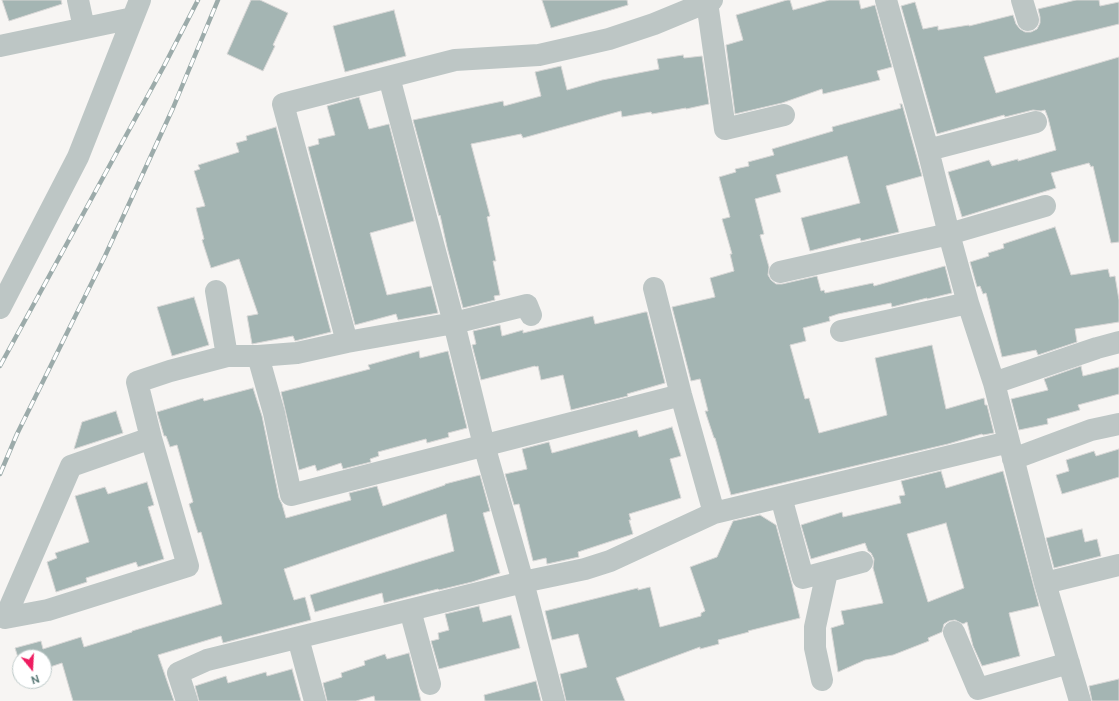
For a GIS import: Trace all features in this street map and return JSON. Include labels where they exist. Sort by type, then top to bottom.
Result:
[{"type":"street","points":[[78,0],[84,28]]},
{"type":"street","points":[[886,0],[928,150],[968,303],[994,383],[1045,583],[1080,701]]},
{"type":"street","points":[[347,342],[283,104],[455,60],[539,55],[609,39],[654,24],[709,1],[725,129],[784,115]]},
{"type":"street","points":[[0,46],[84,28],[136,9]]},
{"type":"street","points":[[0,308],[78,157],[136,9]]},
{"type":"street","points":[[389,77],[454,323],[484,445],[523,582],[554,701]]},
{"type":"street","points":[[928,150],[1036,122]]},
{"type":"street","points":[[780,272],[949,234],[1045,206]]},
{"type":"street","points":[[654,288],[681,395],[714,513]]},
{"type":"street","points":[[216,291],[227,356]]},
{"type":"street","points":[[841,331],[968,303]]},
{"type":"street","points":[[151,438],[71,466],[5,618],[48,610],[188,566],[151,438],[137,382],[170,371],[227,356],[258,356],[297,353],[347,342],[454,323],[527,305],[531,315]]},
{"type":"street","points":[[994,383],[1119,342]]},
{"type":"street","points":[[258,356],[274,413],[291,494],[681,395]]},
{"type":"street","points":[[187,701],[178,673],[207,660],[523,582],[585,569],[610,561],[714,513],[781,497],[1011,450],[1119,424]]},
{"type":"street","points":[[781,497],[803,578],[862,562]]},
{"type":"street","points":[[1045,583],[1119,565]]},
{"type":"street","points":[[822,680],[814,627],[826,572]]},
{"type":"street","points":[[410,610],[430,684]]},
{"type":"street","points":[[954,632],[978,689],[1069,663]]},
{"type":"street","points":[[298,638],[315,701]]},
{"type":"building","points":[[2,0],[61,0],[62,4],[9,21]]},
{"type":"building","points":[[251,0],[260,0],[288,13],[263,71],[227,54]]},
{"type":"building","points":[[542,0],[627,0],[628,5],[551,28]]},
{"type":"building","points":[[790,0],[793,10],[829,0],[859,0],[861,9],[875,5],[892,67],[877,71],[880,80],[823,94],[822,89],[782,103],[735,114],[726,45],[743,40],[736,15]]},
{"type":"building","points":[[1076,0],[1099,0],[1100,6],[1119,2],[1119,24],[984,57],[996,93],[1119,57],[1119,242],[1111,243],[1093,166],[1091,167],[1089,163],[1051,173],[1056,188],[962,217],[948,172],[989,160],[992,166],[1018,159],[1018,161],[1056,150],[1048,118],[1045,110],[1033,110],[1005,117],[1004,115],[937,134],[901,6],[915,2],[923,29],[938,26],[938,30],[969,26],[1013,15],[1016,24],[1020,29],[1025,32],[1031,32],[1037,29],[1040,23],[1038,9]]},
{"type":"building","points":[[394,10],[406,56],[345,72],[333,26]]},
{"type":"building","points":[[683,55],[684,58],[702,56],[709,104],[686,109],[652,114],[651,112],[622,117],[621,111],[523,138],[521,134],[471,144],[490,216],[487,217],[496,261],[493,261],[500,295],[494,296],[495,300],[463,308],[440,215],[439,216],[413,120],[503,101],[504,106],[541,96],[535,72],[561,66],[567,90],[602,80],[659,69],[657,59]]},
{"type":"building","points":[[359,97],[369,129],[389,124],[414,221],[370,233],[387,295],[431,286],[438,313],[398,320],[396,314],[355,325],[308,147],[319,144],[318,139],[335,135],[327,106]]},
{"type":"building","points":[[900,104],[902,104],[922,176],[886,186],[899,232],[861,241],[860,238],[810,251],[801,218],[860,203],[847,156],[776,175],[781,192],[755,199],[764,234],[760,235],[769,267],[768,275],[776,284],[817,276],[821,291],[824,290],[825,293],[873,283],[874,286],[945,266],[952,293],[892,307],[891,303],[838,314],[829,317],[830,321],[803,328],[806,341],[790,345],[805,399],[809,398],[819,433],[887,415],[875,358],[932,345],[946,409],[984,398],[994,433],[982,434],[948,444],[731,495],[715,438],[705,411],[708,411],[700,379],[691,381],[672,307],[715,297],[710,278],[734,271],[730,254],[732,254],[722,219],[730,217],[719,177],[736,172],[735,169],[749,166],[748,162],[774,155],[772,149],[833,131],[832,127],[901,108]]},
{"type":"building","points":[[276,127],[331,332],[295,341],[293,336],[252,344],[247,316],[258,314],[239,259],[211,268],[202,240],[204,239],[196,208],[205,206],[194,171],[200,169],[198,165],[239,152],[236,143],[247,140],[246,136]]},
{"type":"building","points":[[1055,227],[1071,275],[1108,269],[1110,277],[1115,276],[1119,300],[1119,322],[1075,329],[1077,342],[1038,355],[1036,350],[1002,357],[986,293],[983,294],[980,286],[977,287],[970,262],[989,256],[988,253],[1004,248],[1003,244]]},
{"type":"building","points":[[194,297],[209,345],[172,356],[157,307]]},
{"type":"building","points":[[647,312],[665,383],[627,394],[628,396],[571,410],[563,375],[541,380],[538,366],[481,380],[472,345],[476,344],[473,331],[500,325],[502,336],[523,330],[523,333],[593,316],[595,324]]},
{"type":"building","points":[[419,351],[420,358],[448,351],[467,428],[448,433],[449,437],[427,443],[426,439],[378,452],[379,456],[370,459],[371,462],[343,469],[341,463],[317,471],[315,465],[299,470],[281,392],[370,369],[368,365]]},
{"type":"building","points":[[1081,366],[1083,376],[1119,367],[1119,394],[1078,405],[1080,410],[1047,419],[1048,424],[1019,430],[1011,399],[1048,390],[1044,379]]},
{"type":"building","points":[[253,388],[262,416],[279,498],[286,518],[351,500],[349,493],[377,486],[383,506],[445,484],[480,475],[490,511],[483,513],[500,573],[472,582],[384,603],[382,593],[315,612],[310,595],[454,551],[446,514],[284,569],[294,600],[305,597],[311,620],[223,643],[221,636],[158,655],[174,701],[73,701],[62,663],[52,666],[52,649],[43,649],[81,637],[84,647],[222,604],[201,532],[198,533],[189,504],[193,502],[177,445],[170,447],[166,436],[164,436],[157,412],[203,398],[204,401]]},
{"type":"building","points":[[116,411],[123,433],[74,449],[82,422]]},
{"type":"building","points":[[672,427],[681,456],[670,459],[681,498],[629,514],[633,534],[578,552],[579,557],[547,564],[546,558],[533,561],[519,504],[514,505],[505,474],[527,469],[522,449],[549,442],[552,453],[637,430],[639,437]]},
{"type":"building","points":[[1119,449],[1119,477],[1062,494],[1056,475],[1069,471],[1066,460],[1094,451],[1096,456]]},
{"type":"building","points":[[941,471],[946,488],[1003,471],[1039,606],[1009,613],[1020,656],[982,666],[973,646],[967,622],[963,624],[955,620],[944,624],[942,632],[928,638],[929,641],[893,655],[865,660],[838,672],[831,628],[844,624],[841,611],[883,603],[873,568],[874,559],[868,551],[865,543],[811,559],[801,525],[842,512],[843,517],[901,503],[899,496],[905,495],[901,481]],"holes":[[[946,523],[964,588],[928,602],[907,534]]]},
{"type":"building","points":[[147,482],[154,505],[148,507],[164,559],[138,567],[136,562],[86,578],[87,582],[56,592],[47,562],[57,558],[55,553],[89,542],[75,496],[105,487],[108,494]]},
{"type":"building","points":[[760,515],[776,525],[800,618],[718,640],[719,644],[700,649],[700,647],[616,678],[625,701],[566,701],[560,674],[587,667],[578,634],[552,640],[545,611],[638,588],[638,590],[650,587],[660,627],[701,616],[701,613],[705,611],[690,567],[717,557],[733,521]]},
{"type":"building","points":[[1082,529],[1085,542],[1097,539],[1101,556],[1054,568],[1046,538]]},
{"type":"building","points":[[479,606],[483,622],[511,615],[520,648],[439,669],[431,641],[439,639],[438,633],[449,630],[445,614]]},
{"type":"building","points":[[41,641],[43,649],[15,648]]},
{"type":"building","points":[[409,653],[421,701],[375,701],[374,696],[356,701],[327,701],[323,683],[342,677],[341,673],[365,665],[364,661],[385,654],[387,659]]},
{"type":"building","points":[[292,669],[301,701],[199,701],[195,686],[226,676],[228,683],[266,672],[267,676]]},
{"type":"building","points":[[1119,679],[1119,701],[1092,701],[1089,686]]},
{"type":"building","points":[[536,681],[541,701],[485,701],[484,695]]},
{"type":"railway","points":[[0,366],[164,66],[198,0]]},
{"type":"railway","points":[[0,474],[17,434],[105,256],[173,108],[218,0]]}]
